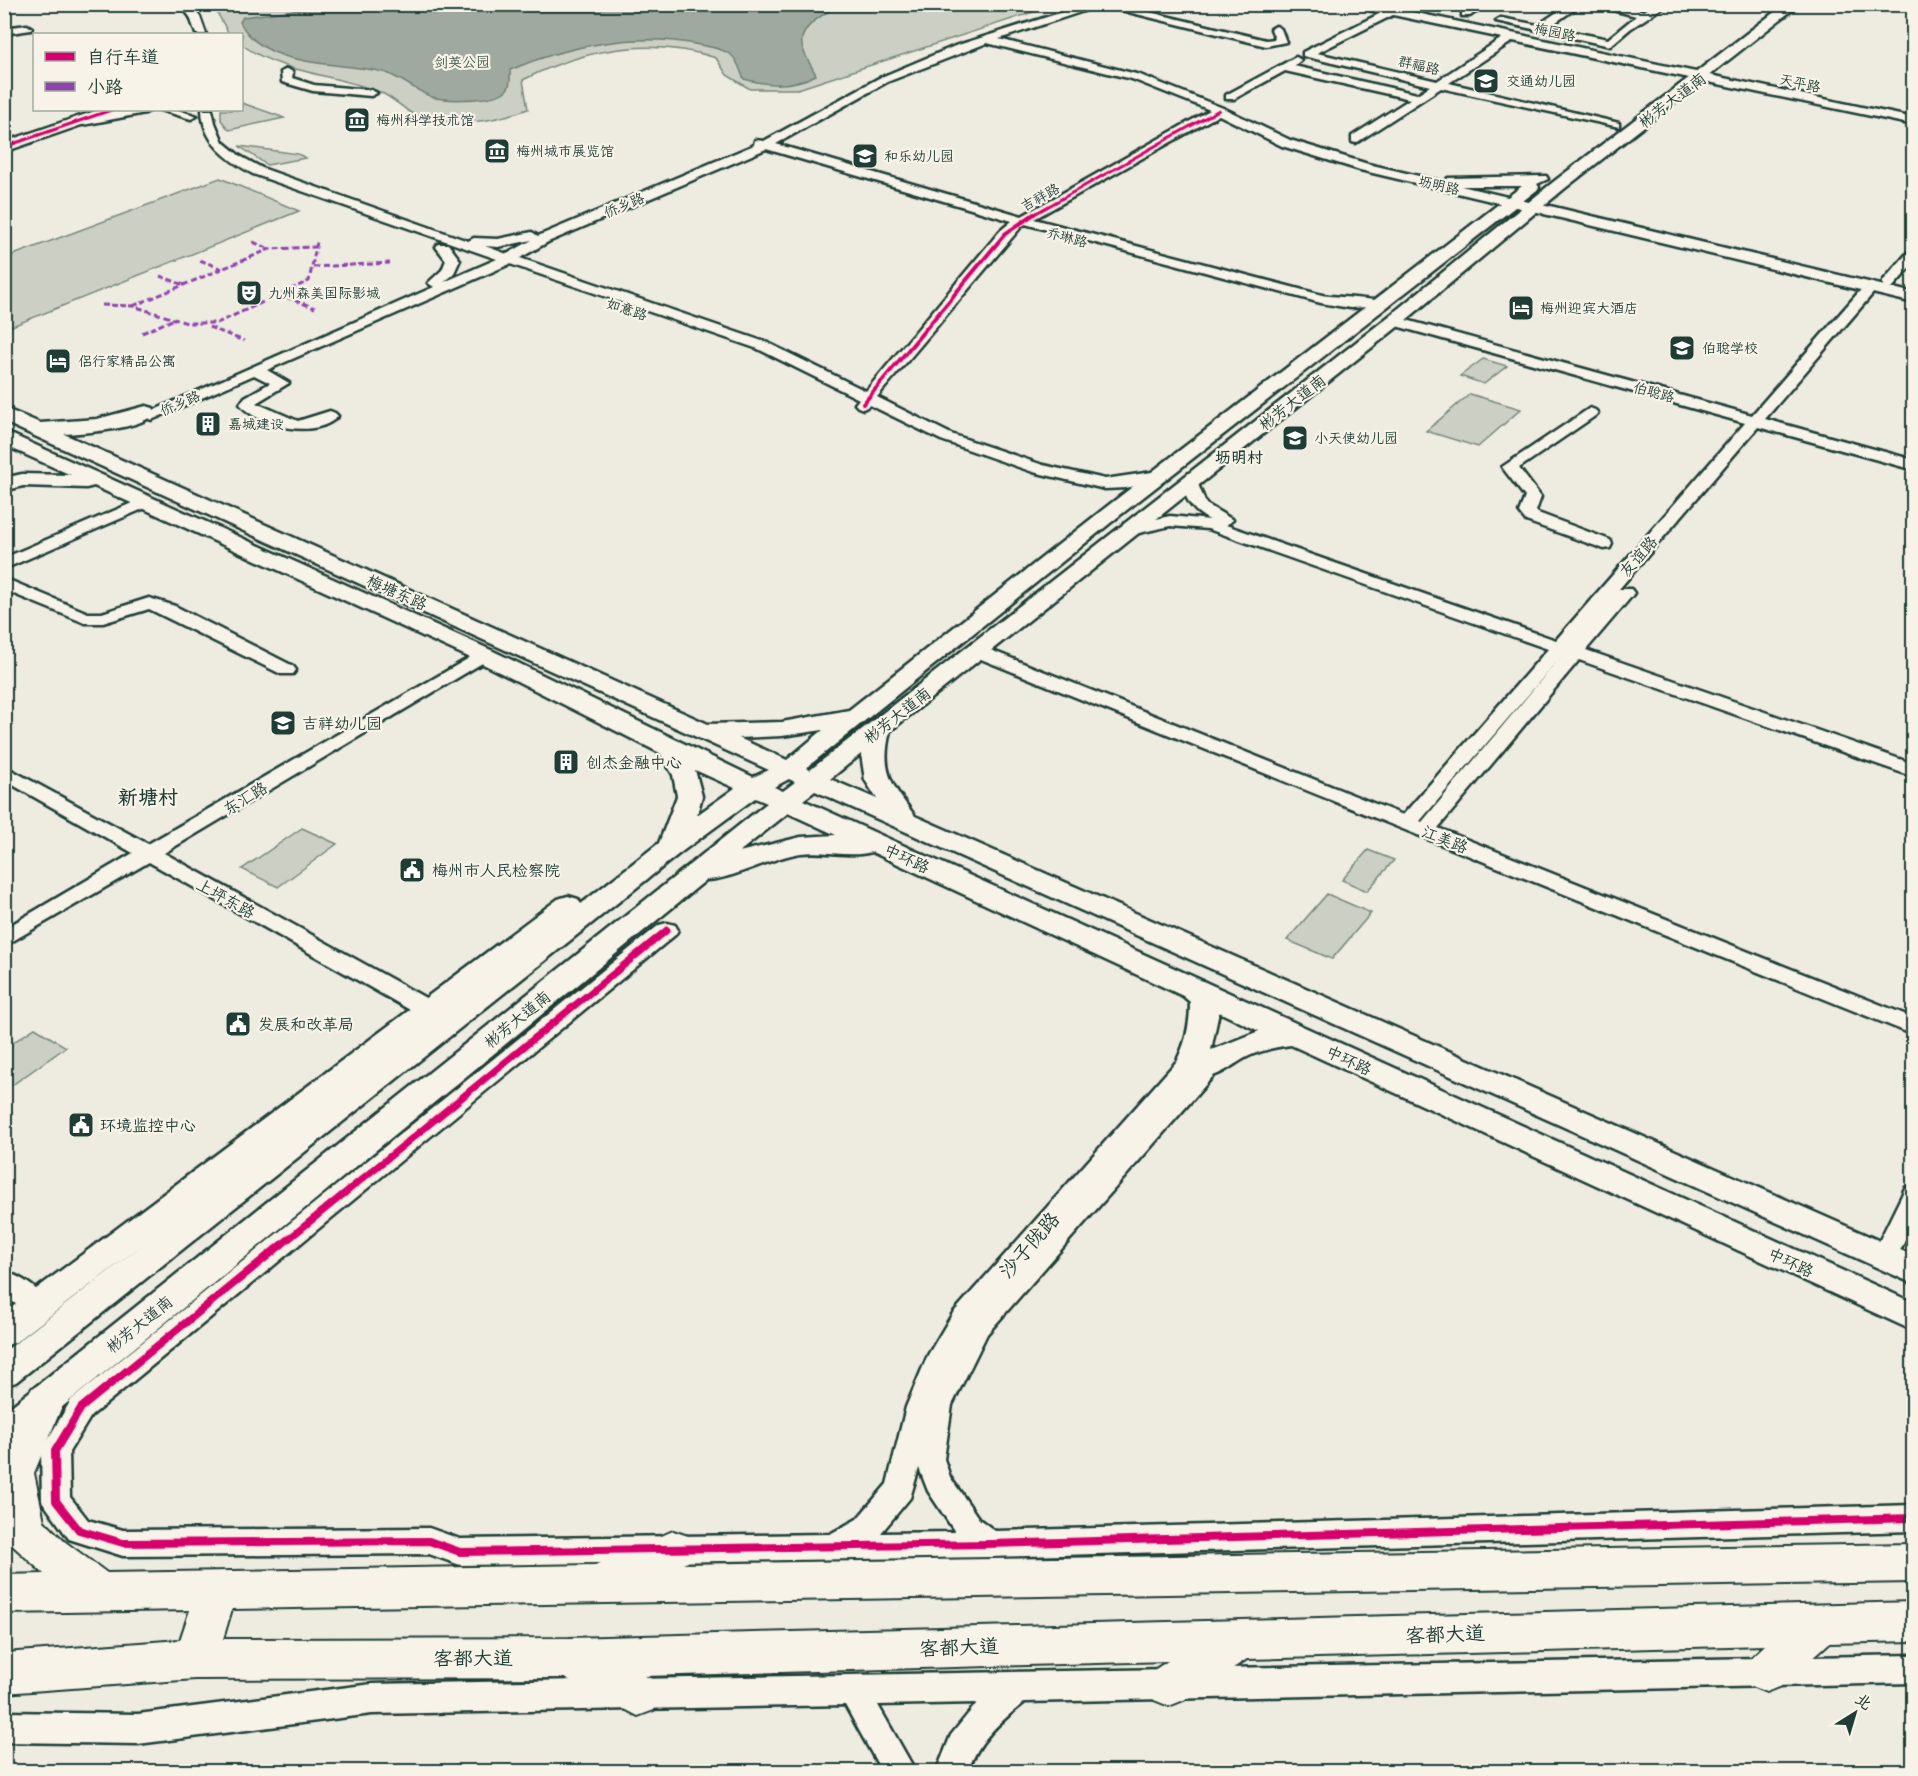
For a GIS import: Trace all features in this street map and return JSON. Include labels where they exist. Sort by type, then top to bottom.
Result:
[{"type":"highway","points":[[46,1399],[14,1473],[25,1530],[49,1554],[101,1593]]},
{"type":"highway","points":[[596,1585],[673,1549]]},
{"type":"highway","points":[[4,1594],[1914,1563]]},
{"type":"highway","points":[[195,1659],[217,1591]]},
{"type":"highway","name":"客都大道","points":[[6,1674],[195,1659],[569,1658],[1914,1621]]},
{"type":"highway","points":[[1766,1672],[1819,1624]]},
{"type":"highway","points":[[1169,1685],[1242,1639]]},
{"type":"highway","points":[[569,1658],[638,1695]]},
{"type":"main road","name":"彬芳大道南","points":[[4,1433],[785,802],[1394,321],[1509,227],[1546,206],[1558,186],[1701,78],[1794,4]]},
{"type":"main road","name":"彬芳大道南","points":[[4,1372],[433,1019],[620,887],[670,847],[753,787],[789,770],[1158,476],[1489,218],[1615,125],[1697,60]]},
{"type":"main road","points":[[4,132],[69,111]]},
{"type":"main road","points":[[4,147],[108,111]]},
{"type":"main road","points":[[1454,181],[1507,183],[1541,179]]},
{"type":"main road","points":[[1558,186],[1572,201],[1596,218]]},
{"type":"main road","points":[[1468,191],[1489,208],[1489,218]]},
{"type":"main road","name":"坜明路","points":[[1546,206],[1879,287],[1914,298]]},
{"type":"main road","points":[[1509,227],[1561,219],[1596,218]]},
{"type":"main road","name":"坜明路","points":[[1879,287],[1914,290]]},
{"type":"main road","points":[[36,428],[96,426],[123,422],[148,413]]},
{"type":"main road","points":[[4,485],[22,480],[42,479],[113,458],[124,430],[148,413]]},
{"type":"main road","points":[[5,423],[5,460]]},
{"type":"main road","name":"梅塘东路","points":[[5,423],[36,428],[113,458],[789,770]]},
{"type":"main road","name":"梅塘东路","points":[[5,423],[113,458],[146,502],[483,655],[669,748],[753,787]]},
{"type":"main road","points":[[697,729],[764,732],[815,726],[860,714]]},
{"type":"main road","points":[[878,730],[872,749],[873,773],[907,823]]},
{"type":"main road","points":[[669,748],[681,764],[692,793],[689,807],[670,847]]},
{"type":"main road","name":"中环路","points":[[789,770],[1914,1271]]},
{"type":"main road","name":"中环路","points":[[753,787],[1914,1318]]},
{"type":"main road","points":[[692,877],[794,844],[840,843],[885,848]]},
{"type":"main road","points":[[1193,989],[1204,999],[1200,1063],[1277,1035],[1294,1035]]},
{"type":"main road","points":[[4,1332],[433,1019]]},
{"type":"street","points":[[185,4],[195,17],[201,33]]},
{"type":"street","points":[[195,4],[204,15],[210,33]]},
{"type":"street","name":"侨乡路","points":[[148,413],[500,266],[537,238],[757,145],[878,76],[1082,4]]},
{"type":"street","name":"侨乡路","points":[[988,36],[1100,4]]},
{"type":"street","name":"梅园路","points":[[1354,4],[1680,74]]},
{"type":"street","points":[[1230,97],[1389,12],[1417,4]]},
{"type":"street","points":[[1482,4],[1460,13],[1610,43],[1626,27],[1663,4]]},
{"type":"street","points":[[1594,4],[1646,15]]},
{"type":"street","points":[[1551,6],[1573,7]]},
{"type":"street","points":[[1113,7],[1266,43],[1281,42],[1276,29]]},
{"type":"street","points":[[1539,29],[1573,7]]},
{"type":"street","points":[[4,31],[27,28]]},
{"type":"street","name":"坜明路","points":[[988,36],[1136,77],[1219,110],[1286,143],[1364,167],[1546,206]]},
{"type":"street","name":"坜明路","points":[[988,36],[1151,74],[1307,140],[1391,166],[1515,199]]},
{"type":"street","points":[[1356,139],[1436,84],[1510,38]]},
{"type":"street","name":"群福路","points":[[1307,54],[1615,125]]},
{"type":"street","points":[[1284,67],[1417,97]]},
{"type":"street","points":[[287,72],[286,80],[313,88],[371,93]]},
{"type":"street","name":"天平路","points":[[1680,74],[1914,122]]},
{"type":"street","name":"吉祥路","points":[[866,401],[1005,234],[1020,222],[1219,110]]},
{"type":"street","points":[[62,126],[140,111]]},
{"type":"street","points":[[168,111],[194,123]]},
{"type":"street","name":"如意路","points":[[207,111],[207,128],[213,138],[247,166],[269,177],[448,244],[500,266],[750,349],[946,437],[992,455],[1087,485]]},
{"type":"street","name":"如意路","points":[[194,123],[206,148],[223,163],[251,178],[448,244]]},
{"type":"street","name":"乔琳路","points":[[757,145],[1020,222],[1319,301]]},
{"type":"street","points":[[435,283],[448,272],[453,260],[448,244],[498,243],[537,238],[536,260],[550,274]]},
{"type":"street","name":"友谊路","points":[[1416,827],[1879,287],[1914,254]]},
{"type":"street","points":[[500,266],[534,278]]},
{"type":"street","name":"侨乡路","points":[[148,413],[435,283],[500,266]]},
{"type":"street","name":"如意路","points":[[500,266],[550,274],[763,346],[866,401]]},
{"type":"street","points":[[1319,301],[1350,304],[1382,303]]},
{"type":"street","points":[[1319,301],[1348,320],[1349,327]]},
{"type":"street","name":"伯聪路","points":[[1394,321],[1914,465]]},
{"type":"street","points":[[255,370],[282,383],[250,400],[248,404],[253,408],[298,427],[306,427],[330,416]]},
{"type":"street","points":[[1590,413],[1510,467],[1533,497],[1527,512],[1532,517],[1604,544]]},
{"type":"street","points":[[1087,485],[1126,483],[1158,476]]},
{"type":"street","points":[[1190,482],[1192,499],[1204,510],[1217,517],[1914,771]]},
{"type":"street","points":[[1087,485],[1108,501],[1112,512]]},
{"type":"street","points":[[4,564],[146,502]]},
{"type":"street","points":[[1130,530],[1153,521],[1182,520],[1211,525],[1914,759]]},
{"type":"street","points":[[4,583],[85,618],[103,618],[149,603],[169,610],[287,670]]},
{"type":"street","name":"江美路","points":[[977,651],[1914,1027]]},
{"type":"street","name":"东汇路","points":[[4,939],[143,859],[483,655]]},
{"type":"street","name":"上坪东路","points":[[4,772],[143,859]]},
{"type":"street","name":"上坪东路","points":[[4,788],[143,859],[433,1019]]},
{"type":"street","points":[[667,930],[81,1408],[55,1452],[56,1501],[79,1530],[123,1543],[429,1541],[460,1552],[990,1544],[1914,1518]]},
{"type":"street","name":"沙子陇路","points":[[831,1547],[867,1528],[900,1489],[920,1458],[938,1405],[977,1327],[1200,1063]]},
{"type":"street","points":[[1884,1258],[1914,1195]]},
{"type":"street","points":[[4,1281],[38,1306]]},
{"type":"street","points":[[920,1458],[969,1528],[990,1544]]},
{"type":"street","points":[[4,1727],[138,1729],[372,1699],[1914,1669]]},
{"type":"street","points":[[952,1772],[954,1760],[971,1730],[994,1707],[1020,1688]]},
{"type":"street","points":[[853,1690],[900,1772]]},
{"type":"green space","name":"剑英公园","points":[[213,5],[1055,5],[798,89],[750,89],[727,75],[716,58],[691,52],[667,48],[642,48],[593,54],[546,69],[523,80],[528,109],[475,122],[442,121],[418,116],[380,92],[292,68],[258,55],[243,46],[243,33],[228,33]]},
{"type":"green space","points":[[243,103],[284,118],[229,130],[221,120],[221,111],[243,111]]},
{"type":"green space","points":[[239,146],[298,154],[306,158],[267,165]]},
{"type":"green space","points":[[220,178],[299,211],[5,329],[5,258]]},
{"type":"green space","points":[[1483,359],[1507,366],[1484,384],[1460,376]]},
{"type":"green space","points":[[1470,394],[1521,409],[1478,447],[1426,431]]},
{"type":"green space","points":[[302,828],[337,844],[278,887],[242,869]]},
{"type":"green space","points":[[1368,850],[1394,860],[1367,891],[1342,880]]},
{"type":"green space","points":[[1327,894],[1371,913],[1332,959],[1287,940]]},
{"type":"green space","points":[[35,1028],[66,1047],[5,1090],[5,1048]]},
{"type":"shaded area","name":"剑英公园","points":[[413,4],[841,5],[813,22],[803,34],[803,49],[816,75],[798,82],[771,84],[744,79],[733,57],[716,48],[676,41],[627,41],[579,48],[532,61],[510,70],[509,86],[503,93],[484,98],[460,100],[432,97],[383,72],[284,56],[266,49],[251,37],[240,22],[243,17],[294,10]]},
{"type":"marked path","points":[[253,242],[270,249]]},
{"type":"marked path","points":[[102,305],[133,306],[187,323],[217,323],[309,281],[317,242]]},
{"type":"marked path","points":[[133,306],[270,249],[315,247]]},
{"type":"marked path","points":[[200,260],[222,269]]},
{"type":"marked path","points":[[313,267],[390,263]]},
{"type":"marked path","points":[[160,276],[184,285]]},
{"type":"marked path","points":[[286,297],[315,308]]},
{"type":"marked path","points":[[142,333],[172,320]]},
{"type":"marked path","points":[[209,327],[244,341]]},
{"type":"cycle path","points":[[863,404],[1005,234],[1016,224],[1219,110]]},
{"type":"cycle path","points":[[4,147],[108,111]]},
{"type":"cycle path","points":[[667,930],[81,1408],[55,1451],[56,1501],[79,1530],[123,1543],[429,1541],[460,1552],[990,1544],[1914,1518]]},
{"type":"place","name":"交通幼儿园","points":[[1486,81]]},
{"type":"place","name":"梅州科学技术馆","points":[[357,120]]},
{"type":"place","name":"梅州城市展览馆","points":[[497,151]]},
{"type":"place","name":"和乐幼儿园","points":[[865,156]]},
{"type":"place","name":"九州森美国际影城","points":[[249,293]]},
{"type":"place","name":"梅州迎宾大酒店","points":[[1521,308]]},
{"type":"place","name":"伯聪学校","points":[[1682,348]]},
{"type":"place","name":"侣行家精品公寓","points":[[58,361]]},
{"type":"place","name":"嘉城建设","points":[[208,424]]},
{"type":"place","name":"小天使幼儿园","points":[[1295,438]]},
{"type":"place","name":"吉祥幼儿园","points":[[283,723]]},
{"type":"place","name":"创杰金融中心","points":[[566,762]]},
{"type":"place","name":"梅州市人民检察院","points":[[412,870]]},
{"type":"place","name":"发展和改革局","points":[[238,1024]]},
{"type":"place","name":"环境监控中心","points":[[81,1125]]},
{"type":"district","name":"坜明村","points":[[1239,457]]},
{"type":"district","name":"新塘村","points":[[148,797]]}]
